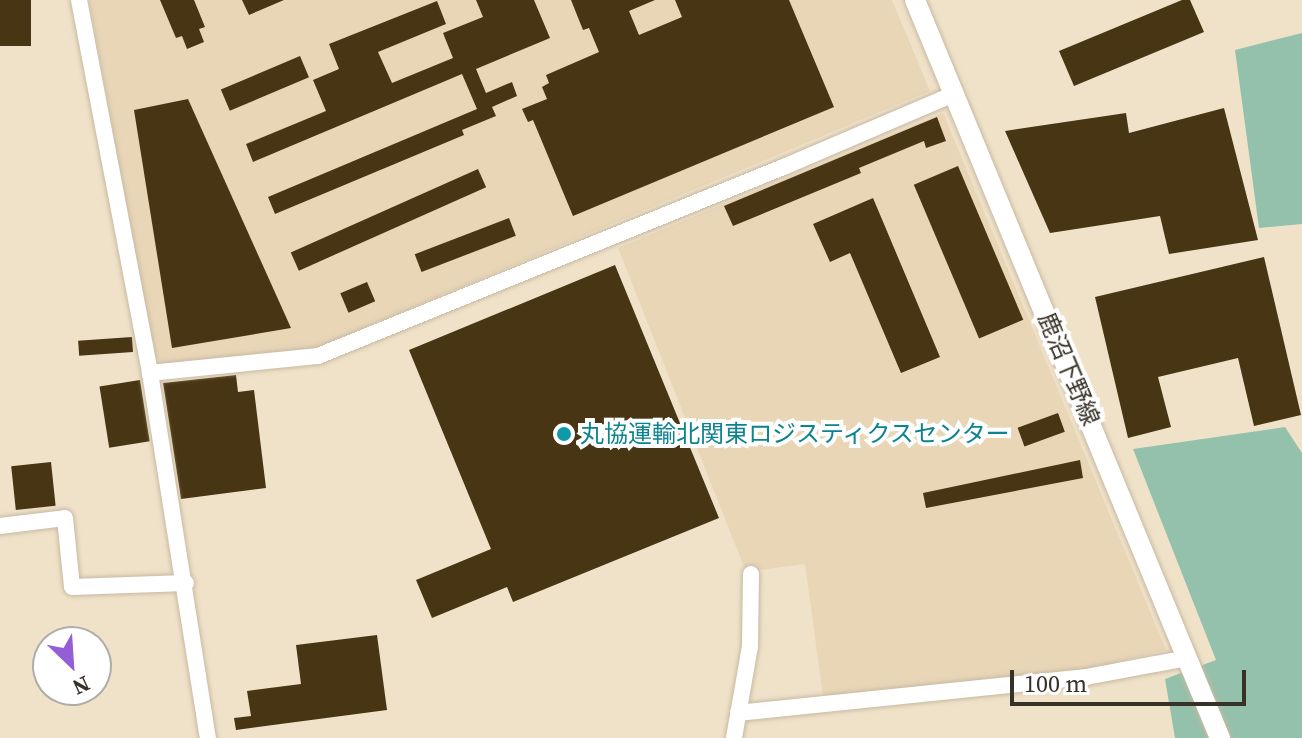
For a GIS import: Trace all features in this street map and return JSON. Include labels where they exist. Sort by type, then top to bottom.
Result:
[{"type":"main road","name":"鹿沼下野線","points":[[915,0],[1220,738]]},
{"type":"street","points":[[79,0],[150,373],[186,583],[208,738]]},
{"type":"street","points":[[150,373],[318,356],[786,166],[954,94]]},
{"type":"street","points":[[0,526],[65,518],[72,587],[186,583]]},
{"type":"street","points":[[734,738],[750,646],[751,574]]},
{"type":"street","points":[[738,713],[1086,677],[1188,658]]},
{"type":"shaded area","points":[[89,0],[892,0],[930,91],[313,349],[164,364],[154,355]]},
{"type":"shaded area","points":[[943,113],[1166,650],[1085,670],[823,696],[805,564],[746,572],[618,248]]},
{"type":"green space","points":[[1302,33],[1302,224],[1259,228],[1235,50]]},
{"type":"green space","points":[[1285,427],[1302,453],[1302,738],[1175,738],[1165,679],[1216,660],[1133,449]]},
{"type":"building","points":[[0,0],[31,0],[31,46],[0,46]]},
{"type":"building","points":[[160,0],[194,0],[205,27],[199,29],[204,42],[187,49],[182,36],[176,38]]},
{"type":"building","points":[[242,0],[284,0],[249,15]]},
{"type":"building","points":[[476,0],[534,0],[550,38],[476,69],[486,93],[512,82],[517,96],[492,107],[496,116],[462,130],[464,135],[275,214],[268,197],[477,109],[462,74],[253,162],[246,144],[326,111],[313,80],[339,69],[329,44],[437,1],[446,24],[378,52],[392,83],[453,58],[443,33],[483,17]]},
{"type":"building","points":[[571,0],[655,0],[629,11],[639,35],[682,17],[675,0],[789,0],[834,107],[573,216],[533,120],[528,122],[522,109],[547,99],[542,87],[549,83],[546,75],[599,52],[589,28],[583,30]]},
{"type":"building","points":[[1182,0],[1190,0],[1204,32],[1074,86],[1059,51]]},
{"type":"building","points":[[300,56],[309,77],[230,111],[221,90]]},
{"type":"building","points":[[188,99],[291,328],[172,348],[134,110]]},
{"type":"building","points":[[1224,108],[1258,240],[1169,254],[1160,216],[1050,233],[1005,131],[1126,113],[1129,133]]},
{"type":"building","points":[[937,117],[946,141],[926,148],[924,141],[859,168],[861,173],[733,226],[724,206]]},
{"type":"building","points":[[958,166],[1023,320],[979,338],[914,185]]},
{"type":"building","points":[[478,169],[486,187],[299,271],[291,252]]},
{"type":"building","points":[[873,198],[940,357],[901,373],[850,253],[830,262],[813,224]]},
{"type":"building","points":[[509,218],[516,236],[422,272],[415,254]]},
{"type":"building","points":[[1264,257],[1301,415],[1254,426],[1238,358],[1158,377],[1171,427],[1128,438],[1095,297]]},
{"type":"building","name":"丸協運輸北関東ロジスティクスセンター","points":[[615,265],[719,518],[513,602],[507,587],[432,618],[416,580],[491,549],[409,350]]},
{"type":"building","points":[[367,282],[375,301],[349,313],[340,293]]},
{"type":"building","points":[[132,337],[133,352],[79,356],[78,341]]},
{"type":"building","points":[[236,375],[238,392],[254,390],[266,488],[181,499],[163,383]]},
{"type":"building","points":[[140,380],[150,441],[109,448],[100,386]]},
{"type":"building","points":[[1058,413],[1065,432],[1024,447],[1018,428]]},
{"type":"building","points":[[1080,460],[1083,478],[926,508],[923,493]]},
{"type":"building","points":[[51,462],[56,506],[16,510],[11,466]]},
{"type":"building","points":[[377,635],[387,710],[236,730],[234,718],[251,716],[247,691],[301,684],[296,645]]},
{"type":"place","name":"丸協運輸北関東ロジスティクスセンター","points":[[564,434]]}]
